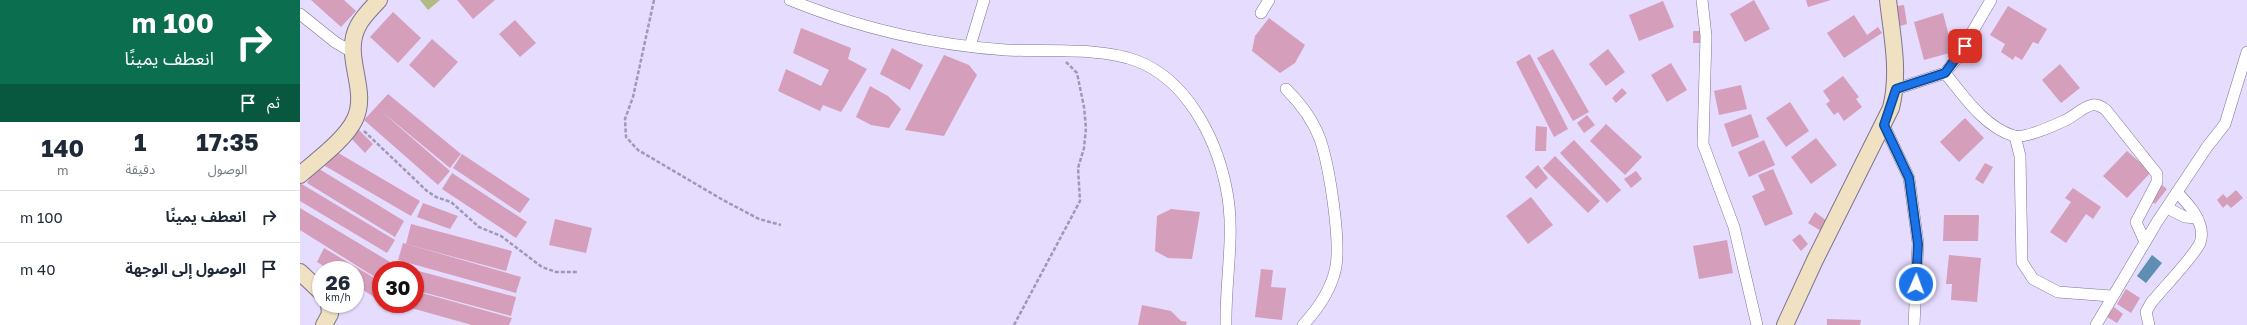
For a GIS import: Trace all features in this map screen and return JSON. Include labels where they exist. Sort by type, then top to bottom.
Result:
[{"type":"street","points":[[300,175],[340,139],[354,121],[358,107],[358,94],[352,52],[358,26],[379,0]]},
{"type":"street","points":[[790,0],[831,16],[892,34],[1005,50],[1116,55],[1137,61],[1155,70],[1177,90],[1208,132],[1219,158],[1227,189],[1230,234],[1226,325]]},
{"type":"street","points":[[970,46],[984,0]]},
{"type":"street","points":[[1261,13],[1270,0]]},
{"type":"street","points":[[1702,0],[1706,36],[1703,144],[1734,227],[1757,325]]},
{"type":"street","points":[[1785,325],[1815,260],[1884,125],[1896,89],[1895,56],[1888,0]]},
{"type":"street","points":[[1896,89],[1945,73],[1957,58],[1991,0]]},
{"type":"street","points":[[300,14],[335,42],[352,52]]},
{"type":"street","points":[[2096,325],[2111,296],[2177,192],[2207,147],[2225,124],[2247,52]]},
{"type":"street","points":[[1945,73],[1972,106],[1998,128],[2015,136],[2027,135],[2066,120],[2091,105],[2097,105],[2106,110],[2157,174],[2157,182],[2136,222],[2146,242]]},
{"type":"street","points":[[1286,89],[1297,100],[1320,139],[1332,196],[1335,221],[1335,270],[1325,297],[1303,325]]},
{"type":"street","points":[[1884,125],[1909,178],[1918,244],[1914,325]]},
{"type":"street","points":[[2015,136],[2020,156],[2022,262],[2033,279],[2058,292],[2111,296]]},
{"type":"street","points":[[2149,325],[2146,312],[2151,303],[2200,243],[2202,235],[2198,218],[2177,192]]},
{"type":"street","points":[[2168,208],[2190,218],[2198,218]]},
{"type":"street","points":[[300,272],[312,283]]},
{"type":"street","points":[[324,325],[330,313]]},
{"type":"path","points":[[654,0],[633,97],[625,119],[626,137],[638,150],[723,200],[759,219],[781,224]]},
{"type":"path","points":[[1014,325],[1080,201],[1078,168],[1085,135],[1084,107],[1077,73],[1059,52]]},
{"type":"path","points":[[354,121],[427,191],[436,197],[451,202],[479,227],[501,236],[542,267],[556,272],[577,272]]},
{"type":"green space","points":[[420,0],[440,0],[428,10]]},
{"type":"water","points":[[2152,255],[2162,263],[2146,283],[2137,276]]},
{"type":"building","points":[[311,0],[344,0],[356,11],[341,27]]},
{"type":"building","points":[[457,0],[495,0],[473,19]]},
{"type":"building","points":[[1754,0],[1770,29],[1745,42],[1730,14]]},
{"type":"building","points":[[1806,0],[1831,0],[1808,7]]},
{"type":"building","points":[[1663,1],[1674,27],[1639,41],[1629,15]]},
{"type":"building","points":[[1904,5],[1907,24],[1900,26],[1897,6]]},
{"type":"building","points":[[2008,6],[2047,29],[2038,44],[2033,42],[2022,60],[2015,56],[2013,60],[2001,52],[2005,44],[1990,35]]},
{"type":"building","points":[[393,12],[421,38],[398,63],[370,37]]},
{"type":"building","points":[[1943,13],[1953,52],[1924,60],[1914,22]]},
{"type":"building","points":[[1854,15],[1867,35],[1878,27],[1882,33],[1844,58],[1827,33]]},
{"type":"building","points":[[1269,18],[1305,45],[1295,63],[1280,73],[1252,51],[1255,36]]},
{"type":"building","points":[[515,20],[536,43],[520,57],[499,34]]},
{"type":"building","points":[[801,28],[851,48],[848,59],[867,69],[841,112],[823,105],[820,111],[778,91],[786,69],[821,86],[829,70],[793,53]]},
{"type":"building","points":[[1693,31],[1702,31],[1702,43],[1693,43]]},
{"type":"building","points":[[432,39],[458,62],[434,88],[409,65]]},
{"type":"building","points":[[892,48],[923,65],[910,90],[880,74]]},
{"type":"building","points":[[1553,49],[1589,112],[1573,121],[1537,58]]},
{"type":"building","points":[[1608,49],[1625,72],[1606,86],[1589,64]]},
{"type":"building","points":[[1530,54],[1568,129],[1554,137],[1516,62]]},
{"type":"building","points":[[944,55],[969,65],[977,75],[944,136],[905,130]]},
{"type":"building","points":[[1671,63],[1687,90],[1667,102],[1651,75]]},
{"type":"building","points":[[2060,64],[2080,88],[2061,103],[2042,80]]},
{"type":"building","points":[[1843,76],[1859,97],[1856,99],[1862,107],[1844,121],[1838,112],[1834,115],[1826,104],[1830,101],[1823,91]]},
{"type":"building","points":[[1741,85],[1747,109],[1719,115],[1714,91]]},
{"type":"building","points":[[870,86],[888,96],[901,109],[889,128],[871,125],[856,117]]},
{"type":"building","points":[[1622,88],[1627,93],[1616,103],[1612,98]]},
{"type":"building","points":[[388,94],[461,154],[450,168],[381,111],[450,171],[438,185],[364,120]]},
{"type":"building","points":[[1790,102],[1809,131],[1786,147],[1766,118]]},
{"type":"building","points":[[1751,114],[1759,137],[1732,147],[1724,124]]},
{"type":"building","points":[[1587,115],[1595,125],[1584,133],[1577,123]]},
{"type":"building","points":[[1965,118],[1984,138],[1959,162],[1940,142]]},
{"type":"building","points":[[1606,124],[1642,157],[1625,175],[1590,141]]},
{"type":"building","points":[[1536,126],[1547,127],[1546,151],[1535,151]]},
{"type":"building","points":[[358,129],[373,144],[365,153],[348,135]]},
{"type":"building","points":[[1816,138],[1837,165],[1811,184],[1791,157]]},
{"type":"building","points":[[1574,140],[1621,190],[1607,203],[1560,153]]},
{"type":"building","points":[[1764,140],[1775,165],[1749,177],[1738,152]]},
{"type":"building","points":[[335,151],[420,201],[411,216],[325,166]]},
{"type":"building","points":[[2127,151],[2151,172],[2127,198],[2103,176]]},
{"type":"building","points":[[462,154],[530,199],[520,213],[453,168]]},
{"type":"building","points":[[1555,156],[1600,201],[1588,213],[1543,168]]},
{"type":"building","points":[[1985,163],[1993,167],[1983,184],[1975,179]]},
{"type":"building","points":[[1538,165],[1548,178],[1536,189],[1525,177]]},
{"type":"building","points":[[316,167],[404,221],[395,237],[307,183]]},
{"type":"building","points":[[1773,169],[1793,214],[1765,226],[1752,196],[1765,190],[1758,175]]},
{"type":"building","points":[[1636,171],[1642,179],[1631,188],[1624,179]]},
{"type":"building","points":[[452,173],[527,222],[516,238],[442,189]]},
{"type":"building","points":[[300,183],[395,240],[387,253],[300,201]]},
{"type":"building","points":[[2162,185],[2167,189],[2155,204],[2149,199]]},
{"type":"building","points":[[2073,188],[2101,207],[2093,219],[2086,214],[2066,243],[2050,232],[2071,202],[2065,198]]},
{"type":"building","points":[[2236,190],[2243,198],[2231,208],[2227,204],[2223,208],[2217,200],[2223,194],[2227,198]]},
{"type":"building","points":[[1531,197],[1553,225],[1528,244],[1506,216]]},
{"type":"building","points":[[423,203],[458,216],[450,229],[417,217]]},
{"type":"building","points":[[300,208],[388,261],[372,261],[372,275],[364,270],[364,261],[349,261],[300,230]]},
{"type":"building","points":[[1171,209],[1200,212],[1192,259],[1168,258],[1155,251],[1157,216]]},
{"type":"building","points":[[1815,212],[1827,221],[1821,231],[1808,223]]},
{"type":"building","points":[[1944,215],[1979,215],[1978,241],[1943,241]]},
{"type":"building","points":[[555,219],[592,228],[586,253],[549,245]]},
{"type":"building","points":[[411,224],[512,251],[506,271],[406,244]]},
{"type":"building","points":[[1800,234],[1808,244],[1801,251],[1792,240]]},
{"type":"building","points":[[1727,240],[1733,273],[1699,279],[1693,246]]},
{"type":"building","points":[[403,243],[521,277],[516,293],[424,267],[424,261],[398,260]]},
{"type":"building","points":[[324,248],[346,261],[318,261]]},
{"type":"building","points":[[1949,255],[1981,258],[1977,302],[1951,300],[1952,284],[1946,284]]},
{"type":"building","points":[[1261,269],[1273,270],[1271,287],[1286,288],[1282,320],[1255,317]]},
{"type":"building","points":[[364,272],[372,277],[372,296],[364,291]]},
{"type":"building","points":[[424,272],[516,297],[511,316],[424,292]]},
{"type":"building","points":[[2126,289],[2140,298],[2131,313],[2117,304]]},
{"type":"building","points":[[424,294],[512,318],[509,325],[472,325],[424,312]]},
{"type":"building","points":[[1142,305],[1171,311],[1181,321],[1187,322],[1186,325],[1138,325]]},
{"type":"building","points":[[2114,307],[2123,314],[2117,323],[2107,317]]},
{"type":"building","points":[[1827,319],[1861,320],[1860,325],[1827,325]]},
{"type":"route","points":[[1916,284],[1918,244],[1909,178],[1884,125],[1891,108],[1896,89],[1945,73],[1965,46]]}]
